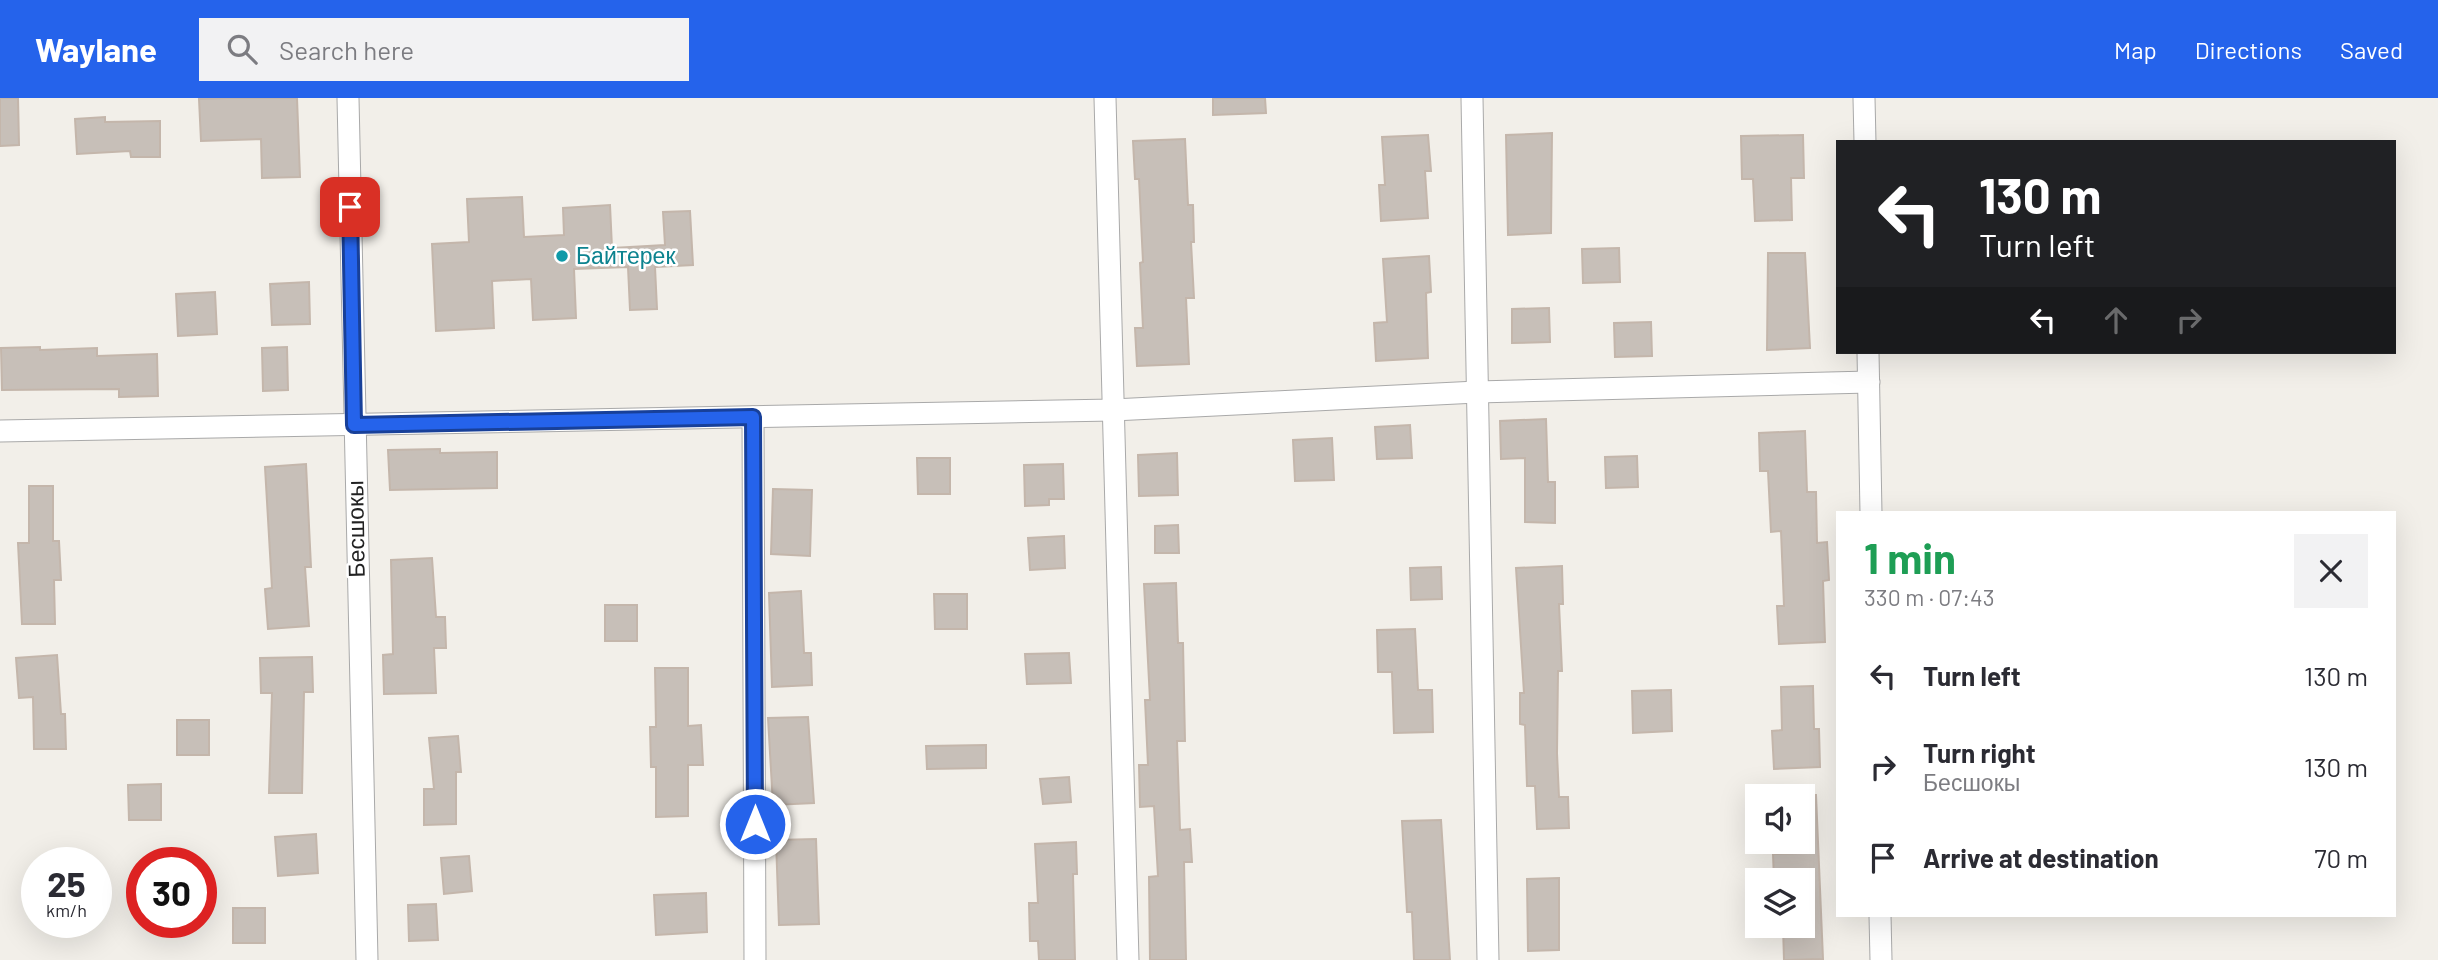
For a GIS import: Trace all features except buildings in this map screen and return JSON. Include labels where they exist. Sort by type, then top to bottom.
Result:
[{"type":"street","name":"Бесшокы","points":[[348,98],[368,960]]},
{"type":"street","points":[[1105,98],[1128,960]]},
{"type":"street","points":[[1472,98],[1488,960]]},
{"type":"street","points":[[1864,98],[1865,140]]},
{"type":"street","points":[[1868,354],[1871,511]]},
{"type":"street","points":[[0,431],[1112,410],[1477,393],[1869,382]]},
{"type":"street","points":[[753,417],[755,960]]},
{"type":"street","points":[[1880,917],[1881,960]]},
{"type":"place","name":"Байтерек","points":[[562,256]]},
{"type":"route","points":[[350,207],[354,425],[753,417],[755,824]]}]
